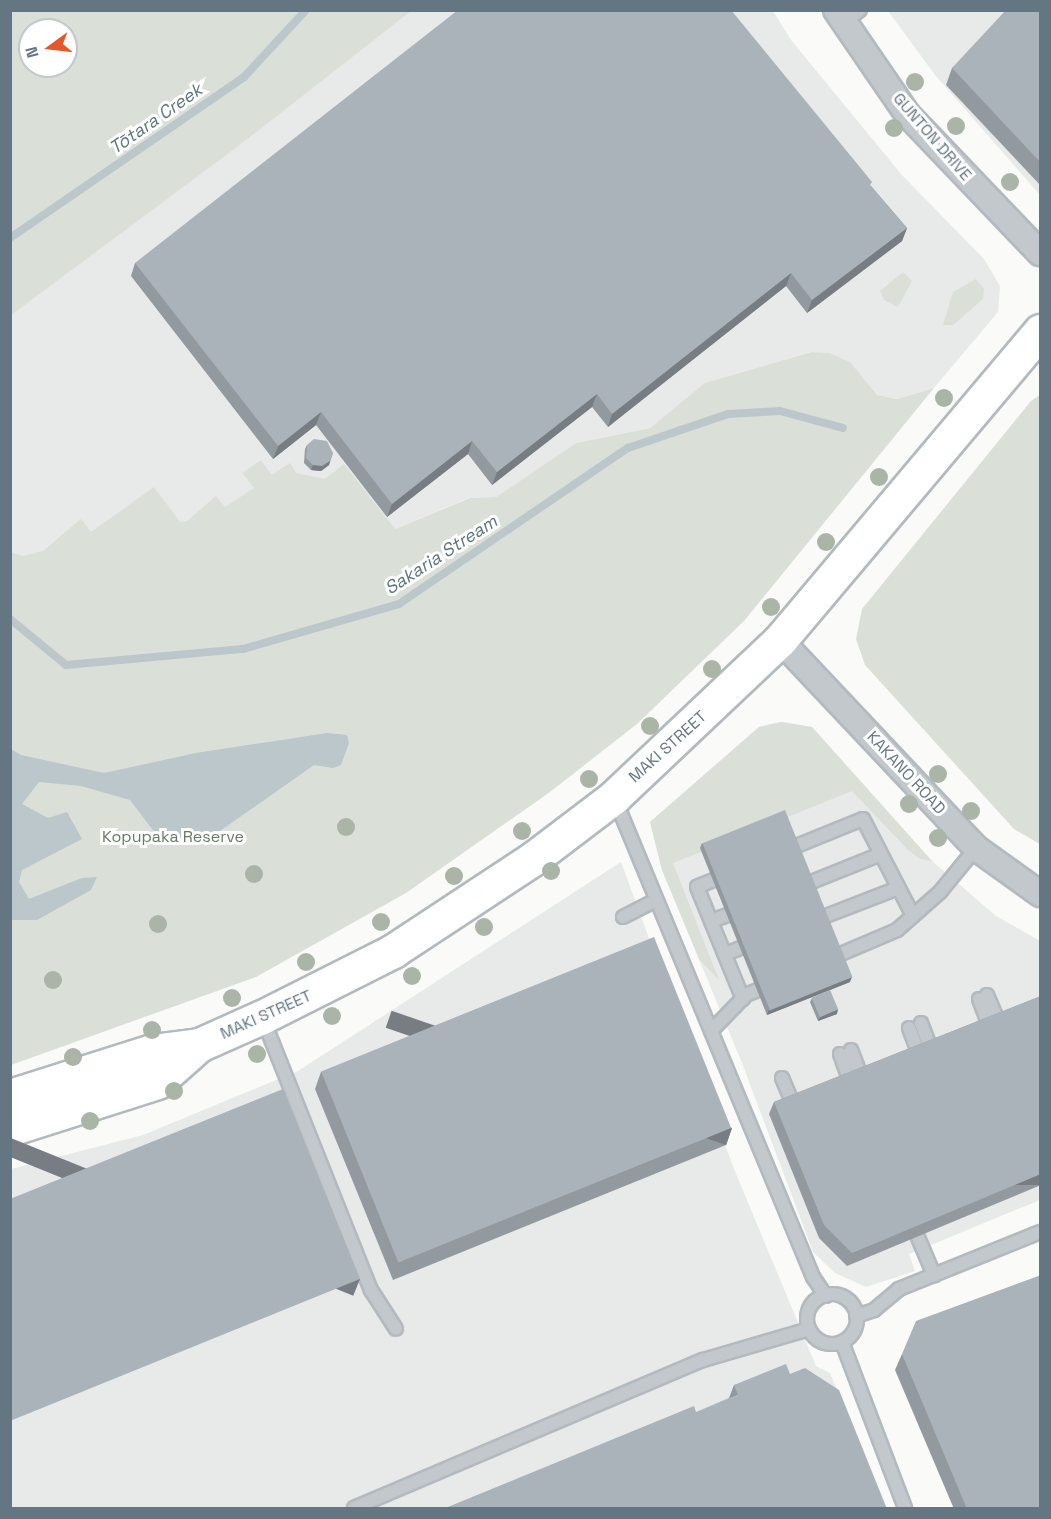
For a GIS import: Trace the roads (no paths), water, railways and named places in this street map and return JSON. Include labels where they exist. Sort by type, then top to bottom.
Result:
[{"type":"street","name":"GUNTON DRIVE","points":[[847,14],[908,115],[1041,254]]},
{"type":"street","name":"MAKI STREET","points":[[10,1096],[152,1051],[199,1044],[334,984],[453,915],[614,796],[780,640],[1041,331]]},
{"type":"street","name":"KAKANO ROAD","points":[[780,640],[976,848],[1041,894]]},
{"type":"street","name":"MAKI STREET","points":[[10,1129],[157,1082],[199,1044]]},
{"type":"lane","points":[[614,796],[813,1277],[826,1296],[849,1301],[856,1316],[854,1331],[842,1342],[819,1341],[809,1329],[808,1312],[826,1296]]},
{"type":"lane","points":[[774,855],[863,819],[913,916]]},
{"type":"lane","points":[[821,963],[897,930],[940,892],[976,848]]},
{"type":"lane","points":[[786,892],[881,854]]},
{"type":"lane","points":[[741,869],[697,887],[743,999]]},
{"type":"lane","points":[[801,925],[898,888]]},
{"type":"lane","points":[[623,917],[656,900]]},
{"type":"lane","points":[[711,921],[754,904]]},
{"type":"lane","points":[[724,954],[768,938]]},
{"type":"lane","points":[[711,1031],[743,999],[789,976]]},
{"type":"lane","points":[[983,997],[994,1025]]},
{"type":"lane","points":[[262,1017],[371,1290],[396,1329]]},
{"type":"lane","points":[[915,1025],[926,1053]]},
{"type":"lane","points":[[845,1052],[856,1080]]},
{"type":"lane","points":[[782,1078],[793,1104]]},
{"type":"lane","points":[[906,1210],[934,1275]]},
{"type":"lane","points":[[856,1316],[874,1310],[899,1289],[1041,1232]]},
{"type":"lane","points":[[354,1509],[703,1360],[809,1329]]},
{"type":"lane","points":[[842,1342],[904,1509]]},
{"type":"waterway","name":"Tōtara Creek","points":[[10,238],[244,77],[306,10]]},
{"type":"waterway","name":"Sakaria Stream","points":[[10,619],[66,665],[243,649],[399,604],[628,448],[728,414],[780,411],[843,428]]},
{"type":"park label","name":"Kopupaka Reserve","points":[[173,837]]}]
